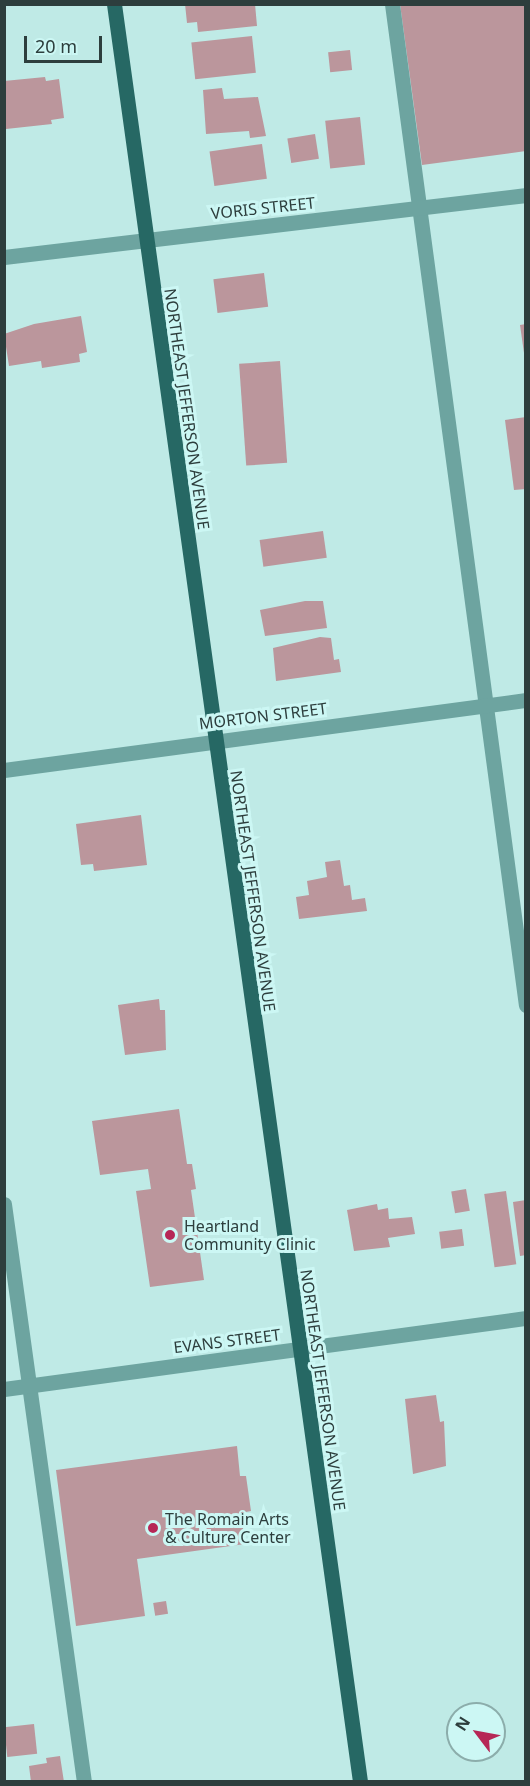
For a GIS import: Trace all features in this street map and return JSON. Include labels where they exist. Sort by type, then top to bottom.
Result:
[{"type":"main road","name":"NORTHEAST JEFFERSON AVENUE","points":[[114,4],[214,741],[360,1782]]},
{"type":"street","points":[[392,4],[525,1005]]},
{"type":"street","name":"VORIS STREET","points":[[4,257],[525,195]]},
{"type":"street","name":"MORTON STREET","points":[[4,770],[525,700]]},
{"type":"street","points":[[4,1204],[84,1782]]},
{"type":"street","name":"EVANS STREET","points":[[4,1389],[525,1318]]},
{"type":"building","points":[[185,4],[255,4],[257,26],[198,32],[197,22],[187,23]]},
{"type":"building","points":[[400,4],[526,4],[526,151],[422,165]]},
{"type":"building","points":[[252,36],[256,73],[195,79],[191,42]]},
{"type":"building","points":[[350,50],[352,70],[330,72],[328,52]]},
{"type":"building","points":[[45,77],[46,81],[59,79],[64,118],[51,120],[52,124],[6,129],[4,81]]},
{"type":"building","points":[[222,88],[224,99],[258,97],[266,136],[250,138],[249,131],[206,134],[203,90]]},
{"type":"building","points":[[360,117],[365,165],[330,168],[325,121]]},
{"type":"building","points":[[315,134],[319,159],[291,163],[287,138]]},
{"type":"building","points":[[262,144],[267,179],[214,186],[210,151]]},
{"type":"building","points":[[264,273],[268,307],[218,313],[213,279]]},
{"type":"building","points":[[81,316],[87,352],[79,354],[80,362],[42,368],[41,361],[9,366],[4,334],[34,324]]},
{"type":"building","points":[[526,324],[526,353],[524,353],[520,325]]},
{"type":"building","points":[[280,361],[287,463],[246,466],[239,364]]},
{"type":"building","points":[[526,417],[526,489],[514,490],[505,420]]},
{"type":"building","points":[[323,531],[327,558],[263,567],[260,540]]},
{"type":"building","points":[[305,601],[323,601],[327,628],[265,636],[260,610]]},
{"type":"building","points":[[320,637],[331,638],[334,660],[339,659],[341,672],[276,681],[273,648]]},
{"type":"building","points":[[141,815],[147,865],[94,871],[93,864],[81,865],[76,824]]},
{"type":"building","points":[[340,860],[344,886],[350,885],[352,900],[365,898],[367,911],[299,919],[296,897],[309,895],[307,881],[327,877],[325,862]]},
{"type":"building","points":[[159,999],[160,1010],[165,1010],[166,1050],[125,1055],[118,1005]]},
{"type":"building","name":"Heartland Community Clinic","points":[[179,1109],[187,1164],[192,1164],[196,1189],[191,1190],[204,1280],[150,1287],[136,1191],[151,1189],[148,1169],[100,1175],[92,1121]]},
{"type":"building","points":[[466,1189],[470,1211],[455,1213],[451,1192]]},
{"type":"building","points":[[506,1191],[516,1264],[495,1267],[484,1194]]},
{"type":"building","points":[[526,1200],[526,1255],[520,1256],[513,1202]]},
{"type":"building","points":[[377,1204],[378,1210],[388,1208],[389,1219],[412,1217],[415,1234],[388,1238],[390,1247],[354,1251],[347,1210]]},
{"type":"building","points":[[462,1229],[464,1246],[441,1249],[439,1232]]},
{"type":"building","points":[[436,1395],[440,1422],[444,1421],[446,1466],[413,1474],[405,1399]]},
{"type":"building","name":"The Romain Arts & Culture Center","points":[[237,1446],[240,1476],[246,1476],[251,1511],[241,1513],[245,1544],[137,1559],[145,1616],[76,1626],[56,1470]]},
{"type":"building","points":[[166,1601],[168,1614],[155,1616],[153,1603]]},
{"type":"building","points":[[34,1724],[37,1754],[7,1757],[4,1727]]},
{"type":"building","points":[[60,1756],[64,1782],[31,1782],[29,1766],[47,1763],[46,1758]]},
{"type":"place","name":"Heartland Community Clinic","points":[[170,1235]]},
{"type":"place","name":"The Romain Arts & Culture Center","points":[[153,1528]]}]
